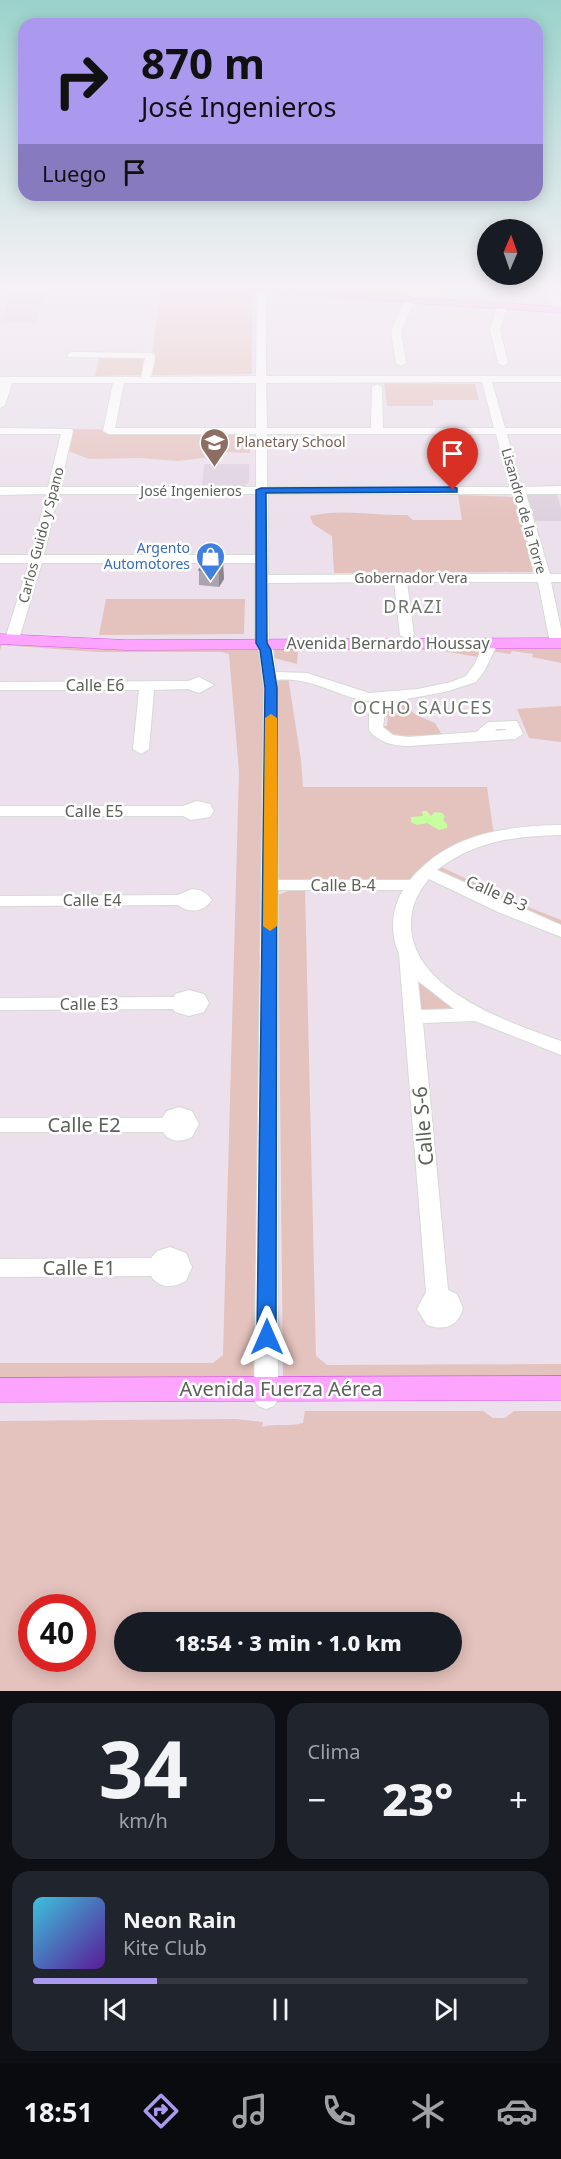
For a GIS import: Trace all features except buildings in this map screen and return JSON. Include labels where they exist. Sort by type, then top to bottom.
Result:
[{"type":"main road","name":"Avenida Bernardo Houssay","points":[[6,639],[126,645],[559,643]]},
{"type":"main road","name":"Avenida Fuerza Aérea","points":[[0,1401],[561,1388]]},
{"type":"main road","name":"Avenida Fuerza Aérea","points":[[0,1390],[561,1400]]},
{"type":"street","points":[[145,380],[148,365]]},
{"type":"street","points":[[261,365],[262,643],[279,670],[271,885],[266,1395]]},
{"type":"street","name":"Lisandro de la Torre","points":[[486,379],[518,490],[522,496],[559,643]]},
{"type":"street","points":[[0,405],[4,380],[561,379]]},
{"type":"street","points":[[119,380],[109,431],[377,429],[561,431]]},
{"type":"street","points":[[377,387],[377,429]]},
{"type":"street","name":"Carlos Guido y Spano","points":[[0,431],[67,431],[37,559],[6,639]]},
{"type":"street","name":"José Ingenieros","points":[[0,491],[561,490]]},
{"type":"street","points":[[0,559],[261,559]]},
{"type":"street","points":[[400,578],[407,635]]},
{"type":"street","name":"Gobernador Vera","points":[[261,579],[561,578]]},
{"type":"street","points":[[279,670],[329,683],[373,702],[466,682],[473,678],[491,643]]},
{"type":"street","points":[[141,749],[147,685]]},
{"type":"street","name":"Calle E6","points":[[0,686],[191,685]]},
{"type":"street","points":[[373,702],[377,732],[393,740],[480,737]]},
{"type":"street","name":"Calle E5","points":[[0,811],[188,811]]},
{"type":"street","points":[[426,875],[448,853],[494,836],[528,830],[561,830]]},
{"type":"street","name":"Calle B-4","points":[[271,885],[426,875]]},
{"type":"street","name":"Calle B-3","points":[[426,875],[513,901],[561,920]]},
{"type":"street","name":"Calle B-3","points":[[426,875],[561,931]]},
{"type":"street","name":"Calle S-6","points":[[426,875],[406,899],[403,911],[438,1298]]},
{"type":"street","name":"Calle E4","points":[[0,901],[183,900]]},
{"type":"street","points":[[407,954],[449,998],[475,1015],[561,1048]]},
{"type":"street","name":"Calle E3","points":[[0,1004],[179,1004]]},
{"type":"street","points":[[412,1017],[475,1015]]},
{"type":"street","name":"Calle E2","points":[[0,1125],[168,1125]]},
{"type":"street","name":"Calle E1","points":[[0,1268],[157,1267]]},
{"type":"shaded area","points":[[97,365],[143,365],[141,375],[95,376]]},
{"type":"shaded area","points":[[153,365],[252,365],[252,374],[151,375]]},
{"type":"shaded area","points":[[384,383],[475,384],[479,400],[433,400],[433,406],[387,406]]},
{"type":"shaded area","points":[[73,429],[248,431],[250,453],[227,452],[220,456],[178,461],[139,458],[89,459],[68,451]]},
{"type":"shaded area","name":"Planetary School","points":[[204,464],[249,464],[249,482],[245,486],[202,486]]},
{"type":"shaded area","points":[[458,495],[515,497],[533,572],[334,573],[332,536],[313,524],[310,516],[346,512],[407,515],[413,520],[462,520]]},
{"type":"shaded area","points":[[527,495],[557,495],[561,508],[561,521],[534,521]]},
{"type":"shaded area","points":[[106,599],[245,599],[244,634],[99,635]]},
{"type":"shaded area","points":[[0,639],[262,643],[266,650],[266,1389],[0,1401],[0,1363],[213,1363],[223,1355],[239,772],[229,654],[222,652],[97,652],[2,645],[0,650]]},
{"type":"shaded area","points":[[561,643],[561,663],[532,657],[533,654],[491,651],[494,645]]},
{"type":"shaded area","points":[[483,645],[478,657],[437,650],[298,650],[297,664],[274,658],[273,652],[281,646]]},
{"type":"shaded area","points":[[288,677],[303,787],[487,787],[494,836],[435,864],[513,901],[561,920],[561,931],[425,871],[415,885],[283,881],[277,877],[275,679]]},
{"type":"shaded area","points":[[397,699],[416,715],[435,723],[442,735],[393,736],[379,726],[387,726],[388,717],[380,716],[382,709]]},
{"type":"shaded area","points":[[561,706],[561,742],[529,738],[517,709]]},
{"type":"shaded area","points":[[422,811],[427,811],[431,816],[435,812],[442,813],[445,816],[443,820],[447,828],[439,830],[427,823],[417,825],[411,822],[411,817],[423,816]]},
{"type":"shaded area","points":[[293,889],[305,889],[316,1356],[327,1365],[561,1364],[561,1384],[283,1378],[278,895]]},
{"type":"shaded area","points":[[407,954],[475,1015],[413,1017]]},
{"type":"shaded area","points":[[305,1411],[483,1411],[493,1418],[505,1418],[514,1411],[561,1411],[561,1691],[0,1691],[0,1421],[236,1419],[263,1422],[262,1427],[303,1423]]},
{"type":"slow traffic","points":[[270,926],[271,718]]},
{"type":"place","name":"Planetary School","points":[[215,468]]},
{"type":"place","name":"Argento Automotores","points":[[211,582]]},
{"type":"district","name":"DRAZI","points":[[413,607]]},
{"type":"district","name":"OCHO SAUCES","points":[[423,708]]},
{"type":"route","points":[[267,1337],[271,688],[266,650],[262,643],[261,490],[453,490]]}]
